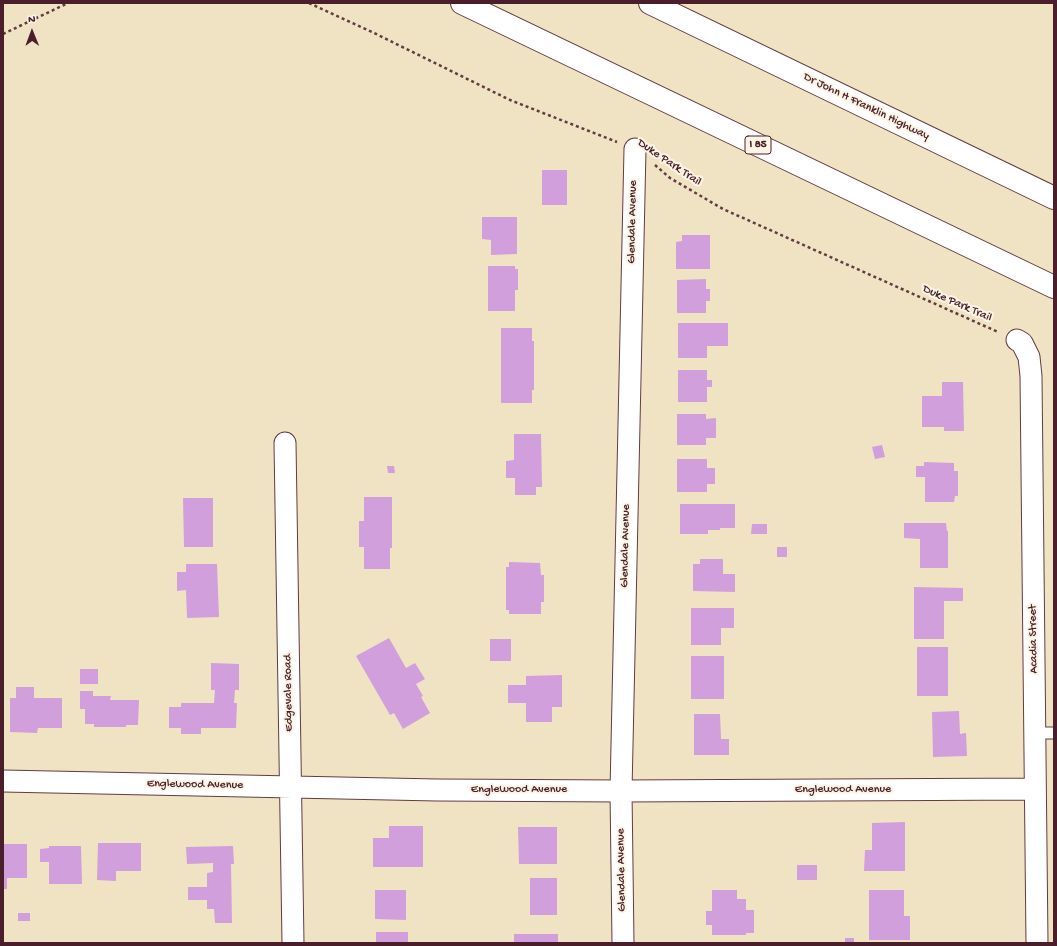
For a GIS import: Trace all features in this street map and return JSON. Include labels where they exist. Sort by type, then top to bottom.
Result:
[{"type":"highway","name":"I 85","points":[[462,3],[1054,287]]},
{"type":"highway","name":"Dr John H Franklin Highway","points":[[650,3],[1054,198]]},
{"type":"street","name":"Glendale Avenue","points":[[623,943],[621,791],[635,150]]},
{"type":"street","name":"Acadia Street","points":[[1017,340],[1022,343],[1029,357],[1031,376],[1044,733],[1035,789],[1037,943]]},
{"type":"street","name":"Edgevale Road","points":[[284,443],[293,943]]},
{"type":"street","name":"Englewood Avenue","points":[[3,781],[290,787],[621,791],[1035,789]]},
{"type":"path","points":[[3,34],[68,3]]},
{"type":"path","name":"Duke Park Trail","points":[[309,3],[379,35],[510,100],[635,150],[670,178],[723,209],[1017,340]]},
{"type":"building","points":[[542,170],[567,170],[567,205],[542,205]]},
{"type":"building","points":[[482,217],[517,217],[517,254],[491,255],[491,240],[482,239]]},
{"type":"building","points":[[682,235],[710,235],[710,269],[676,269],[676,242],[682,241]]},
{"type":"building","points":[[488,266],[515,266],[515,269],[518,269],[518,290],[515,290],[515,311],[488,311]]},
{"type":"building","points":[[706,279],[706,289],[710,289],[710,301],[706,301],[706,313],[677,313],[677,280]]},
{"type":"building","points":[[678,323],[728,323],[728,346],[707,346],[707,358],[678,358]]},
{"type":"building","points":[[501,328],[532,328],[532,341],[534,341],[534,390],[532,390],[532,403],[501,403]]},
{"type":"building","points":[[678,370],[707,370],[707,380],[712,380],[712,387],[707,387],[707,402],[678,402]]},
{"type":"building","points":[[942,382],[963,382],[964,431],[944,431],[944,427],[922,427],[922,396],[942,396]]},
{"type":"building","points":[[677,414],[706,414],[706,419],[716,418],[716,438],[706,438],[706,445],[677,445]]},
{"type":"building","points":[[514,434],[541,434],[542,487],[536,487],[536,495],[515,495],[515,478],[506,478],[506,461],[514,460]]},
{"type":"building","points":[[882,445],[885,457],[875,459],[872,447]]},
{"type":"building","points":[[677,459],[707,459],[707,468],[715,468],[715,484],[707,484],[707,492],[677,492]]},
{"type":"building","points":[[924,462],[954,463],[954,471],[958,471],[958,496],[955,496],[954,502],[925,502],[925,477],[916,477],[916,466],[924,466]]},
{"type":"building","points":[[387,466],[394,466],[395,473],[388,473]]},
{"type":"building","points":[[364,497],[392,497],[392,548],[390,548],[390,569],[364,569],[364,547],[359,547],[359,521],[364,521]]},
{"type":"building","points":[[183,498],[213,498],[213,547],[184,547]]},
{"type":"building","points":[[680,504],[735,504],[735,528],[708,530],[708,534],[680,534]]},
{"type":"building","points":[[904,523],[946,523],[948,531],[948,568],[920,568],[920,539],[904,538]]},
{"type":"building","points":[[752,524],[767,524],[767,534],[751,534]]},
{"type":"building","points":[[777,547],[787,547],[787,557],[777,557]]},
{"type":"building","points":[[700,559],[723,559],[723,574],[735,574],[735,592],[693,591],[693,564],[700,564]]},
{"type":"building","points":[[509,562],[540,563],[541,575],[544,575],[544,602],[541,602],[541,614],[509,614],[509,610],[506,610],[506,567],[509,567]]},
{"type":"building","points":[[186,564],[217,564],[219,617],[187,618],[186,590],[177,591],[177,572],[186,572]]},
{"type":"building","points":[[914,587],[963,588],[963,601],[944,601],[944,639],[914,639]]},
{"type":"building","points":[[691,608],[734,608],[734,628],[721,628],[721,645],[691,645]]},
{"type":"building","points":[[389,638],[406,668],[415,663],[425,679],[416,684],[430,713],[403,729],[394,713],[390,715],[356,656]]},
{"type":"building","points":[[490,639],[511,639],[511,661],[490,661]]},
{"type":"building","points":[[917,647],[948,647],[948,696],[917,696]]},
{"type":"building","points":[[691,656],[724,656],[724,699],[691,699]]},
{"type":"building","points":[[211,663],[239,664],[239,690],[235,690],[234,703],[237,703],[236,728],[201,728],[201,734],[181,734],[181,728],[169,728],[169,707],[181,707],[181,703],[214,703],[215,690],[211,690]]},
{"type":"building","points":[[80,669],[98,669],[98,684],[80,684]]},
{"type":"building","points":[[562,675],[562,707],[552,707],[552,722],[526,722],[526,703],[508,703],[508,685],[526,685],[526,676]]},
{"type":"building","points":[[16,687],[34,687],[34,698],[62,698],[62,728],[38,728],[37,733],[10,732],[10,698],[16,698]]},
{"type":"building","points":[[80,691],[93,691],[93,696],[111,696],[110,700],[139,700],[138,725],[126,725],[126,727],[94,727],[94,724],[85,724],[85,709],[80,709]]},
{"type":"building","points":[[959,711],[960,734],[966,733],[967,756],[933,757],[932,712]]},
{"type":"building","points":[[694,714],[720,714],[721,739],[729,739],[729,755],[694,755]]},
{"type":"building","points":[[905,822],[905,871],[864,871],[865,850],[872,850],[872,823]]},
{"type":"building","points":[[389,826],[423,826],[423,867],[373,867],[373,838],[389,838]]},
{"type":"building","points":[[518,827],[557,827],[557,864],[519,864]]},
{"type":"building","points":[[98,843],[141,843],[141,871],[116,871],[116,881],[97,880]]},
{"type":"building","points":[[3,844],[27,844],[27,878],[7,878],[7,889],[3,889]]},
{"type":"building","points":[[49,846],[81,846],[82,884],[49,884],[49,862],[40,862],[40,849],[49,848]]},
{"type":"building","points":[[233,846],[234,864],[231,864],[232,923],[215,923],[214,909],[207,909],[207,900],[188,900],[188,887],[207,887],[207,873],[213,872],[213,863],[187,864],[186,847]]},
{"type":"building","points":[[797,865],[817,865],[817,880],[797,880]]},
{"type":"building","points":[[530,878],[557,878],[557,915],[530,915]]},
{"type":"building","points":[[375,890],[406,890],[406,920],[375,919]]},
{"type":"building","points":[[712,890],[737,890],[737,899],[746,899],[746,910],[754,910],[754,933],[746,933],[746,935],[712,935],[712,925],[706,925],[706,911],[712,911]]},
{"type":"building","points":[[869,890],[904,890],[904,916],[910,916],[910,940],[869,940]]},
{"type":"building","points":[[18,913],[30,913],[30,921],[18,921]]},
{"type":"building","points":[[376,932],[408,932],[408,943],[376,943]]},
{"type":"building","points":[[514,934],[558,934],[558,943],[514,943]]},
{"type":"building","points":[[845,938],[854,938],[854,943],[845,943]]}]
